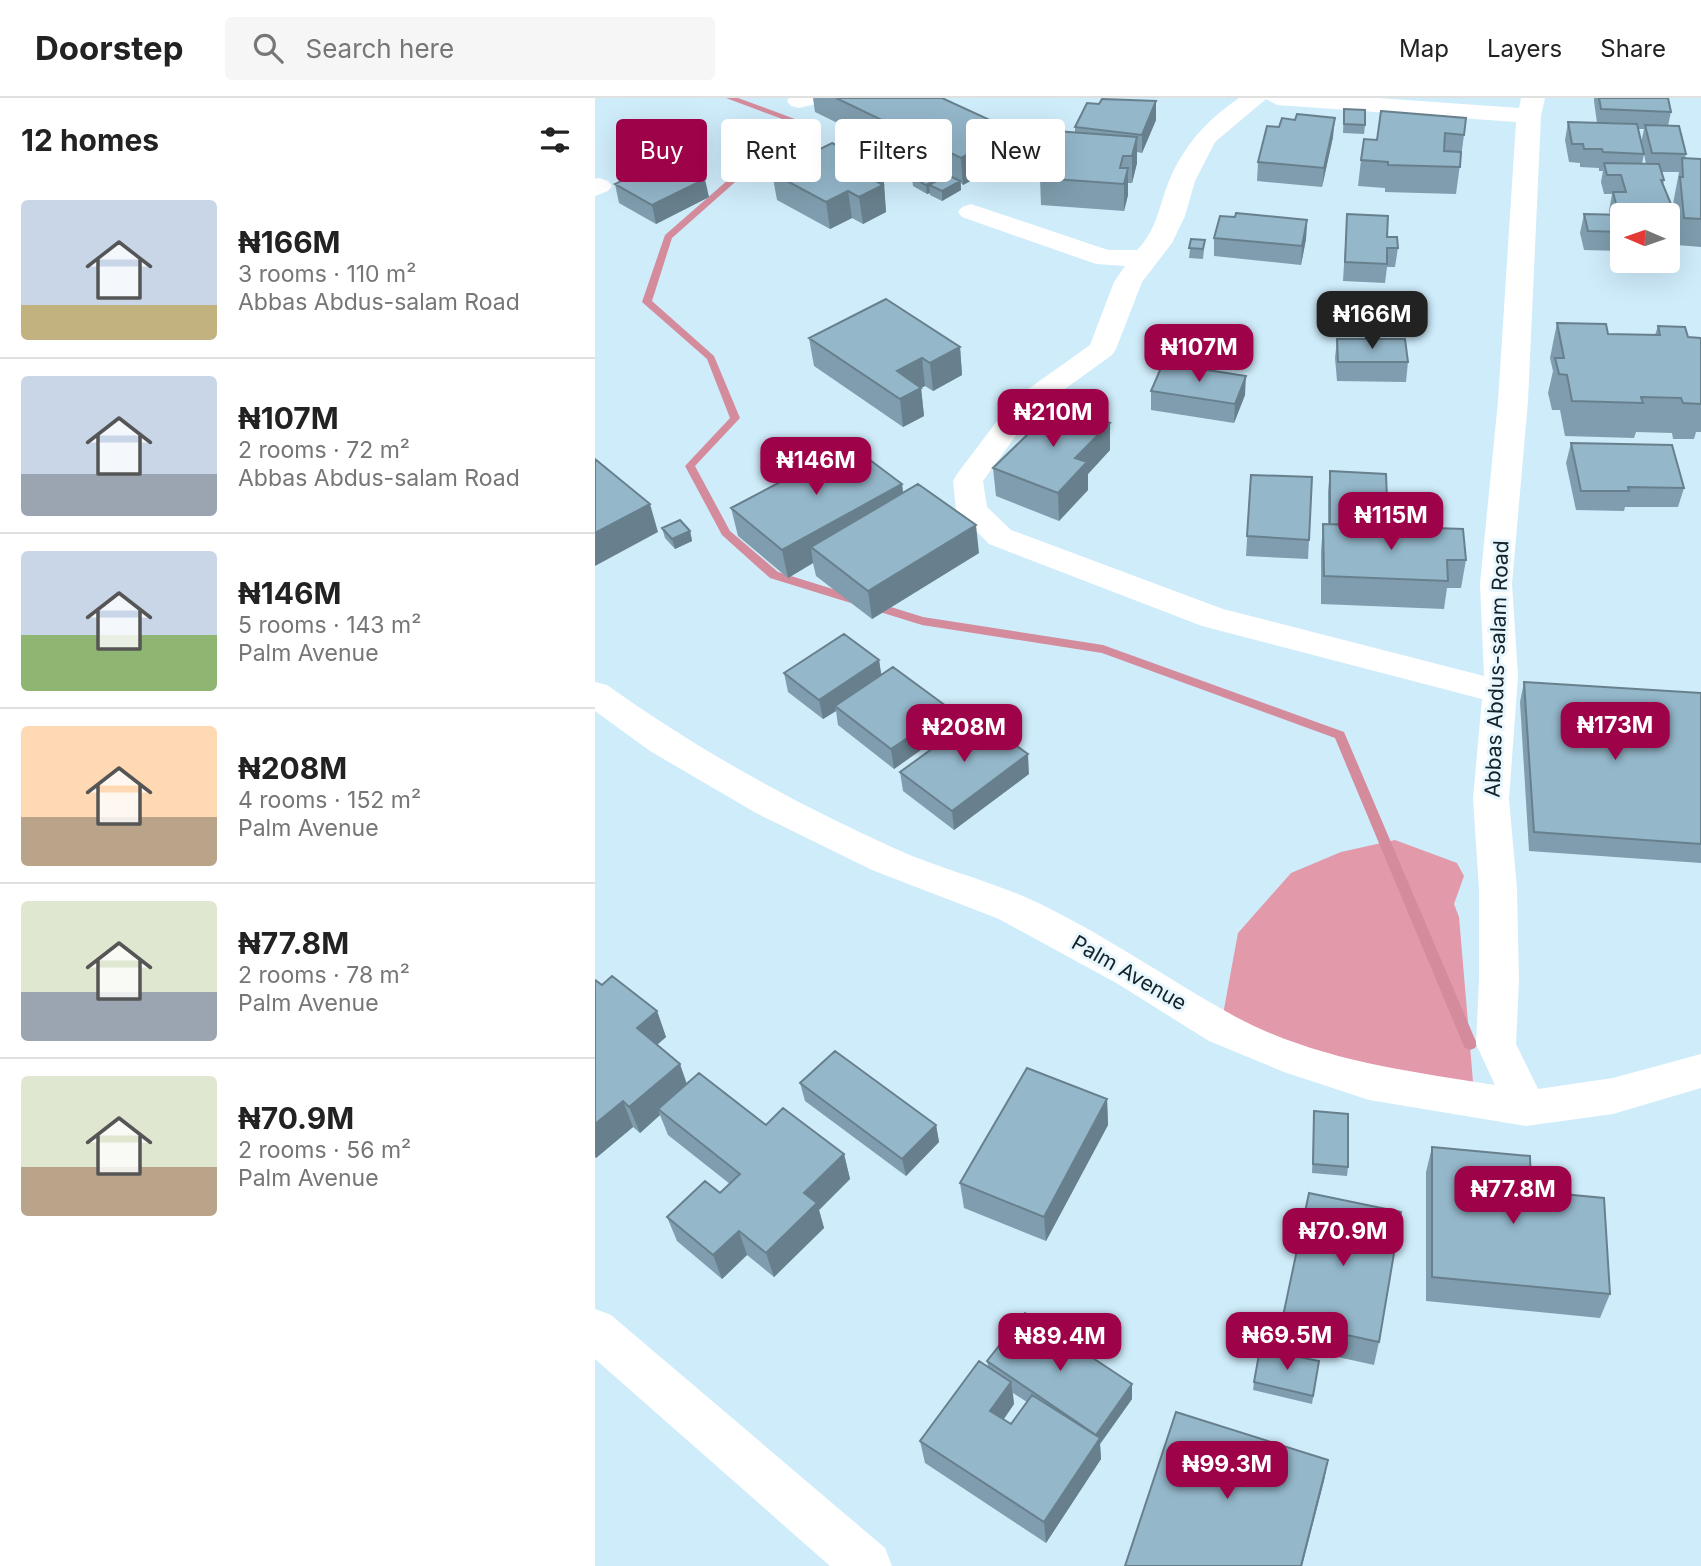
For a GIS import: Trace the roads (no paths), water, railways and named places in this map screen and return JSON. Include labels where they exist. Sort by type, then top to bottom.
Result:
[{"type":"street","points":[[1255,98],[1227,117],[1204,139],[1182,181],[1172,216],[1159,243],[1144,258],[1128,282],[1102,349],[1023,406],[968,481],[972,510],[1000,537],[1214,618],[1500,692]]},
{"type":"street","points":[[1277,98],[1531,107]]},
{"type":"street","name":"Abbas Abdus-salam Road","points":[[1526,1108],[1496,1044],[1499,981],[1498,889],[1491,799],[1500,692],[1496,584],[1513,401],[1516,311],[1531,107]]},
{"type":"street","points":[[971,212],[1105,258],[1144,258]]},
{"type":"street","name":"Palm Avenue","points":[[595,694],[662,742],[769,803],[885,860],[1012,908],[1132,973],[1223,1029],[1284,1055],[1369,1083],[1526,1108],[1613,1096],[1701,1071]]},
{"type":"street","points":[[595,1330],[867,1566]]},
{"type":"waterway","points":[[730,98],[799,122],[668,237],[647,302],[711,358],[735,418],[690,466],[726,533],[774,575],[922,621],[1103,649],[1340,735],[1470,1044]]}]
